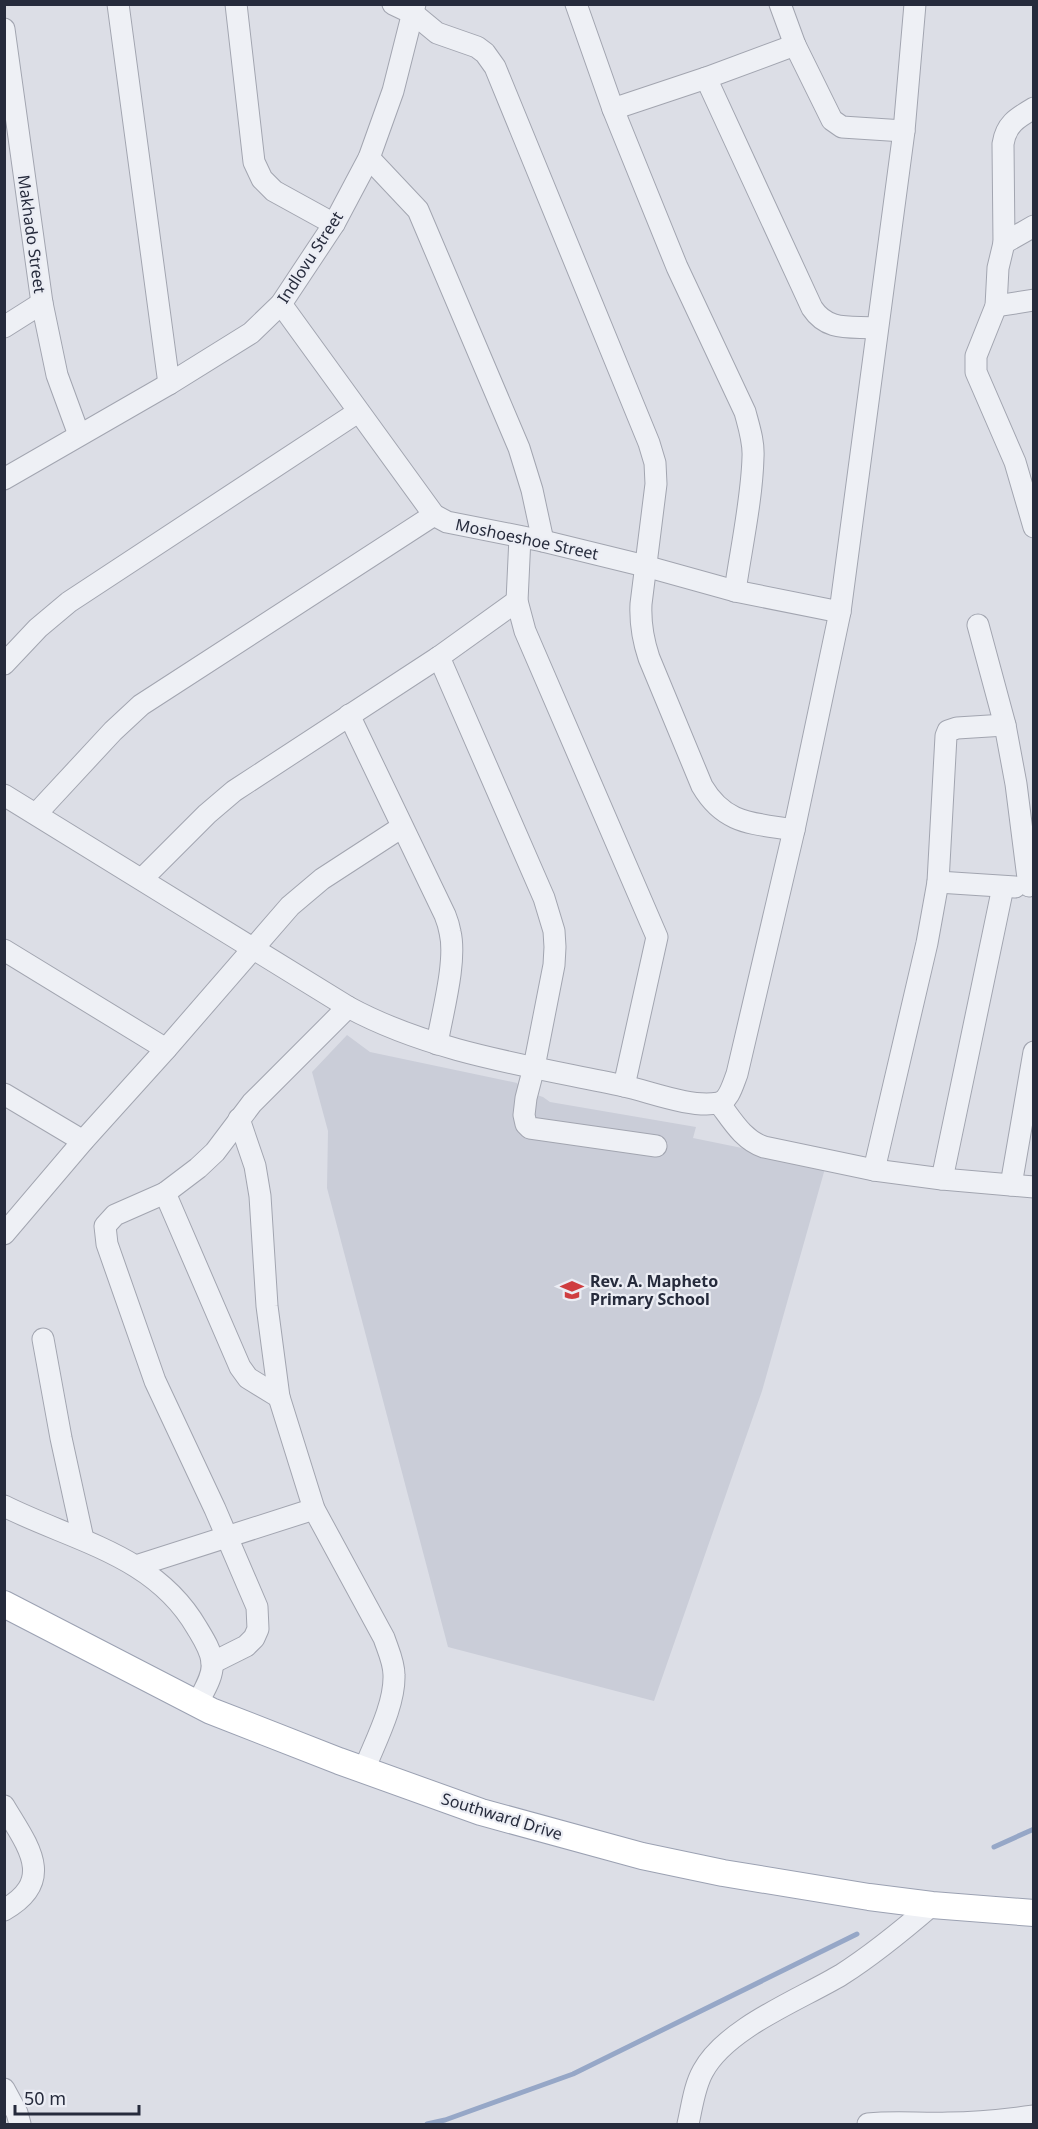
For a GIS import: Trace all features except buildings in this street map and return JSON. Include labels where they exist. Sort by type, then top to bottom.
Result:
[{"type":"main road","name":"Southward Drive","points":[[4,1604],[197,1704],[364,1770],[481,1812],[642,1856],[838,1892],[932,1905],[1034,1913]]},
{"type":"street","points":[[118,4],[169,384]]},
{"type":"street","points":[[236,4],[254,162],[262,179],[274,191],[334,224]]},
{"type":"street","points":[[393,4],[414,9],[437,33],[477,47],[485,53],[495,67],[649,443],[655,463],[656,484],[640,623],[643,641],[706,792],[719,809],[729,816],[748,822],[794,830]]},
{"type":"street","points":[[576,4],[613,109],[677,267],[745,412],[752,435],[754,456],[735,591]]},
{"type":"street","points":[[780,4],[795,45],[828,114],[836,124],[842,127],[904,131]]},
{"type":"street","points":[[4,795],[375,1022],[406,1035],[534,1067],[690,1102],[719,1103],[730,1092],[737,1074],[794,830],[840,612],[904,131],[915,4]]},
{"type":"street","name":"Indlovu Street","points":[[4,479],[169,384],[252,333],[281,304],[334,224],[369,158],[393,91],[414,9]]},
{"type":"street","name":"Makhado Street","points":[[4,29],[8,85],[42,303],[57,375],[79,435]]},
{"type":"street","points":[[613,109],[795,45]]},
{"type":"street","points":[[706,78],[812,308],[819,318],[830,325],[876,328]]},
{"type":"street","points":[[1034,108],[1011,122],[1005,132],[1003,144],[1004,243],[998,268],[996,306],[976,356],[976,372],[1015,462],[1034,527]]},
{"type":"street","points":[[369,158],[418,210],[519,448],[532,490],[543,541]]},
{"type":"street","points":[[1004,243],[1034,226]]},
{"type":"street","points":[[996,306],[1034,300]]},
{"type":"street","points":[[4,327],[42,303]]},
{"type":"street","name":"Moshoeshoe Street","points":[[281,304],[434,515],[447,522],[543,541],[735,591],[840,612]]},
{"type":"street","points":[[4,664],[38,628],[69,602],[358,412]]},
{"type":"street","points":[[36,814],[113,731],[141,705],[434,515]]},
{"type":"street","points":[[520,537],[517,601],[525,631],[657,937],[624,1086]]},
{"type":"street","points":[[142,879],[207,814],[234,791],[439,657],[517,601]]},
{"type":"street","points":[[938,882],[1003,887],[1031,886],[1005,725],[978,625]]},
{"type":"street","points":[[439,657],[544,897],[554,932],[554,965],[524,1115],[526,1124],[530,1128],[656,1146]]},
{"type":"street","points":[[349,715],[445,915],[451,933],[452,951],[438,1044]]},
{"type":"street","points":[[874,1170],[927,943],[938,882],[945,745],[948,731],[957,728],[1005,725]]},
{"type":"street","points":[[4,1233],[255,949],[290,906],[305,892],[402,826]]},
{"type":"street","points":[[942,1179],[1003,887]]},
{"type":"street","points":[[4,950],[166,1049]]},
{"type":"street","points":[[212,1663],[246,1646],[254,1638],[258,1629],[259,1617],[254,1596],[155,1381],[105,1235],[105,1226],[115,1215],[165,1193],[198,1168],[215,1152],[239,1119],[269,1085],[348,1007]]},
{"type":"street","points":[[1011,1185],[1034,1052]]},
{"type":"street","points":[[4,1094],[83,1141]]},
{"type":"street","points":[[719,1103],[754,1144],[874,1170],[942,1179],[1034,1186]]},
{"type":"street","points":[[239,1119],[255,1166],[260,1196],[267,1306],[279,1397],[315,1509],[384,1638],[391,1657],[394,1673],[389,1706],[364,1770]]},
{"type":"street","points":[[165,1193],[240,1367],[248,1378],[279,1397]]},
{"type":"street","points":[[43,1339],[83,1539]]},
{"type":"street","points":[[4,1506],[83,1539],[136,1566],[163,1586],[192,1619],[203,1638],[212,1663],[211,1674],[197,1704]]},
{"type":"street","points":[[136,1566],[315,1509]]},
{"type":"street","points":[[4,1806],[32,1856],[34,1870],[32,1884],[23,1897],[4,1910]]},
{"type":"street","points":[[688,2124],[702,2072],[717,2052],[734,2036],[841,1975],[900,1933],[932,1905]]},
{"type":"street","points":[[4,2089],[17,2113],[20,2124]]},
{"type":"street","points":[[868,2124],[988,2122],[1034,2116]]},
{"type":"shaded area","name":"Rev. A. Mapheto Primary School","points":[[347,1035],[370,1052],[517,1083],[521,1090],[543,1097],[550,1102],[696,1127],[693,1138],[826,1165],[762,1391],[654,1701],[448,1647],[327,1188],[328,1131],[312,1072]]},
{"type":"waterway","points":[[994,1847],[1034,1829]]},
{"type":"waterway","points":[[427,2124],[445,2120],[573,2074],[857,1934]]},
{"type":"place","name":"Rev. A. Mapheto Primary School","points":[[572,1290]]}]
